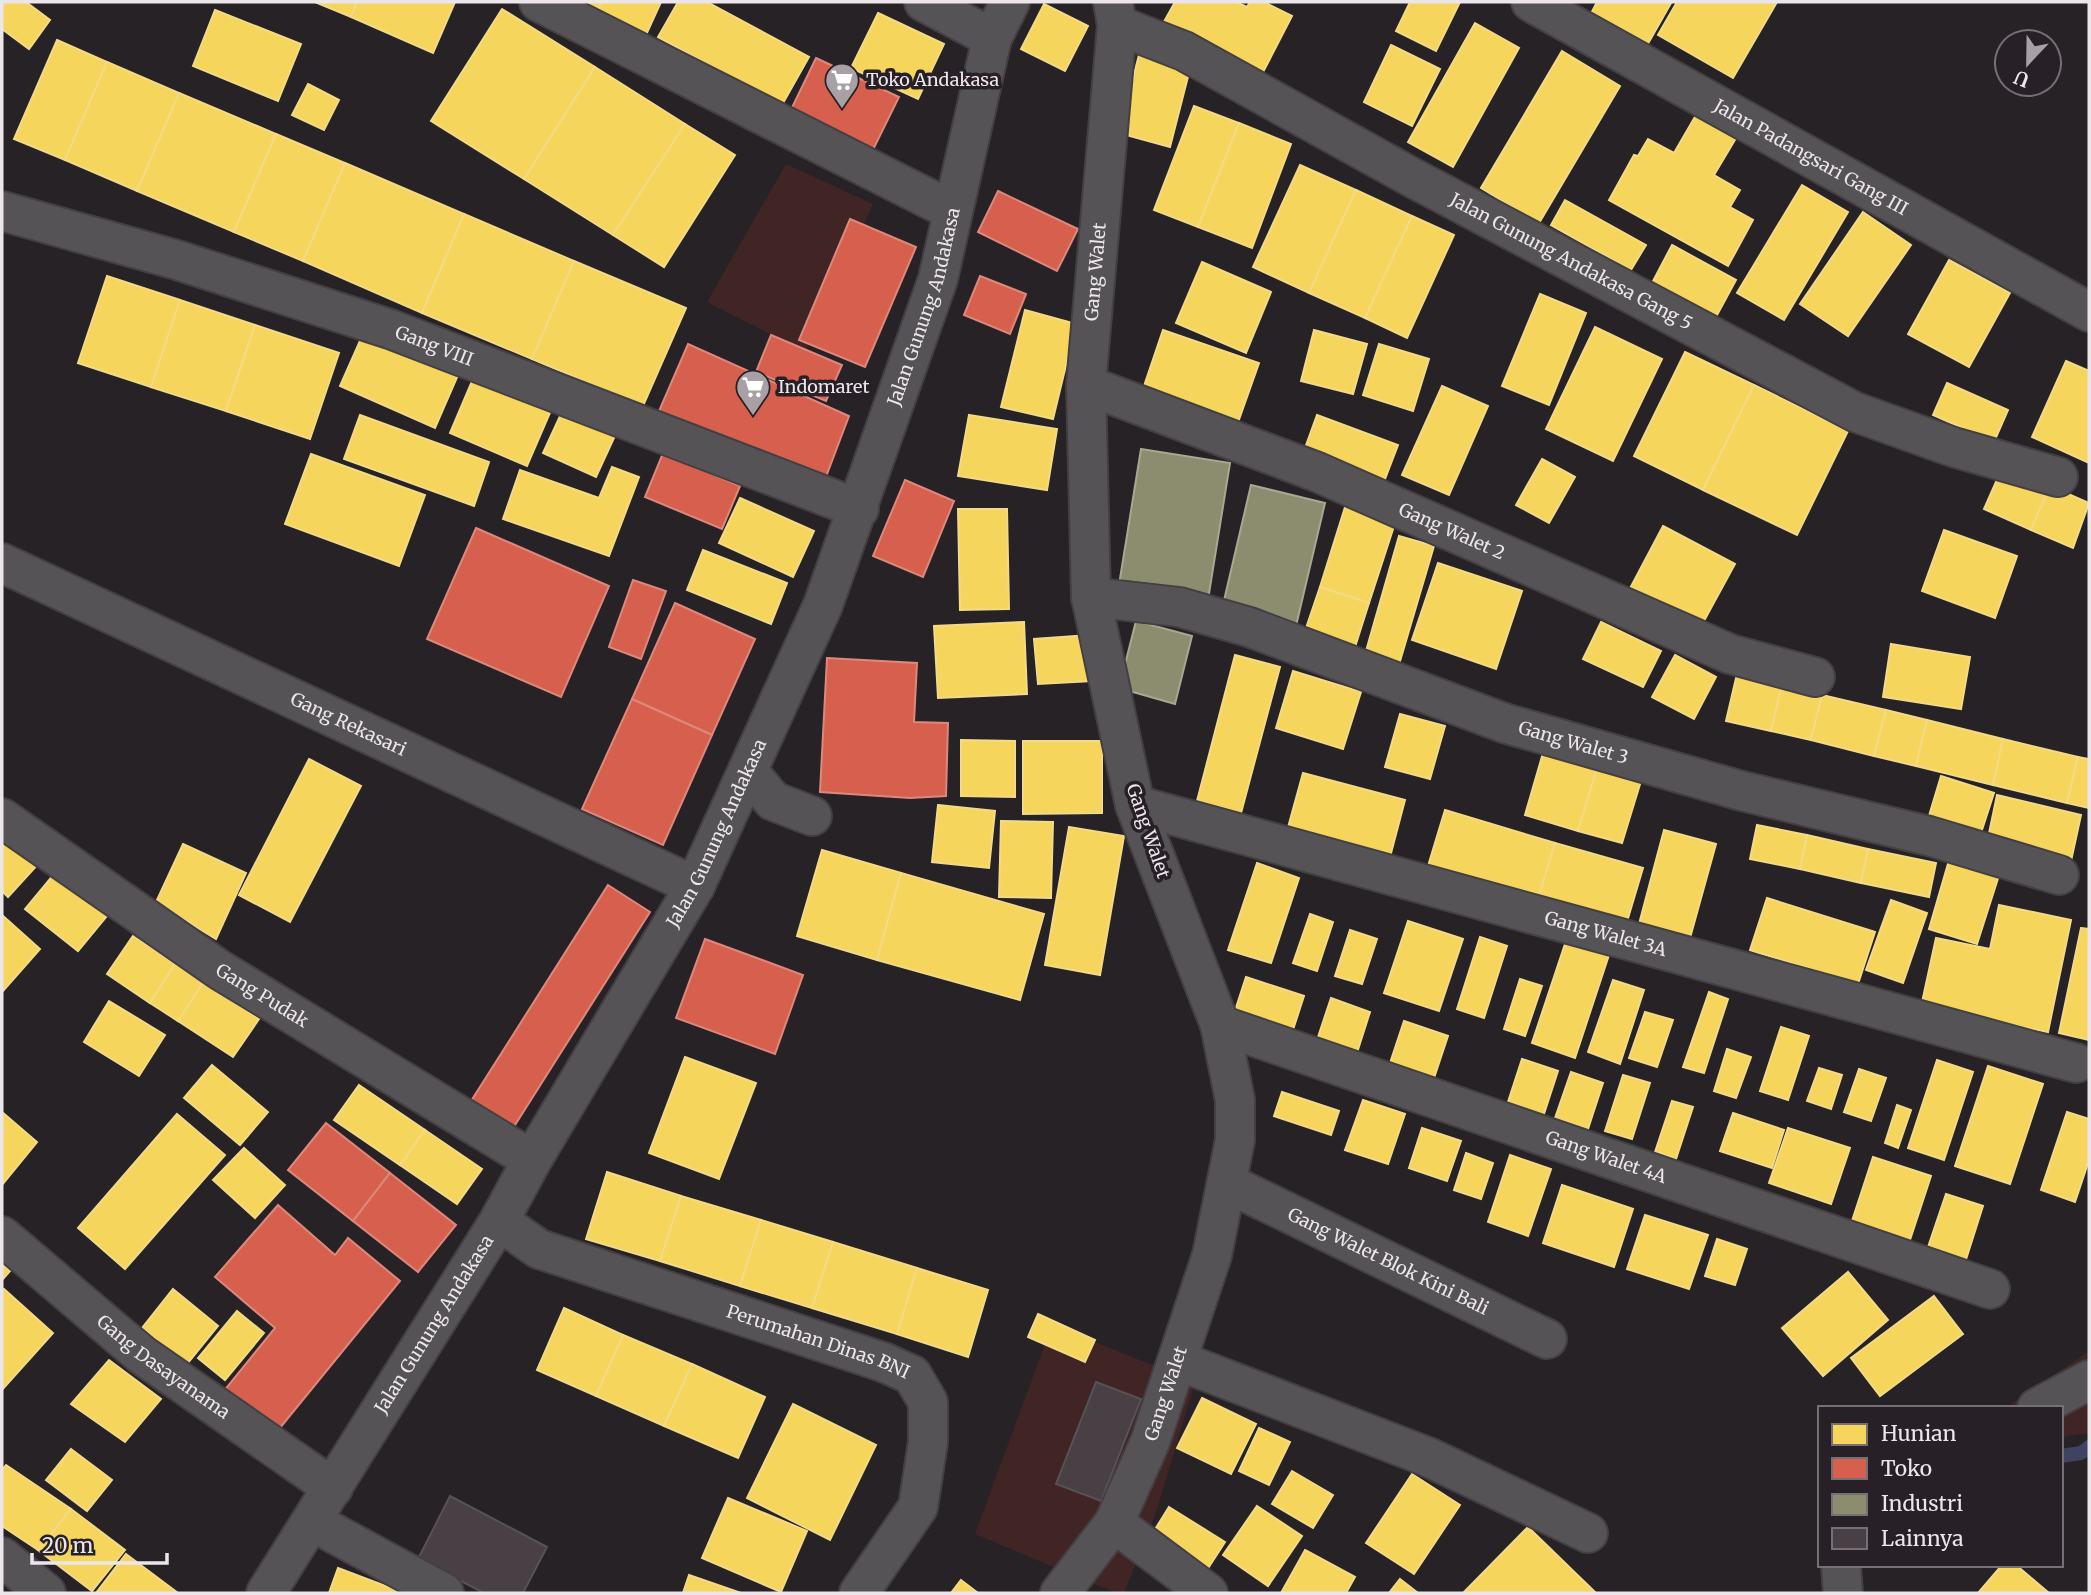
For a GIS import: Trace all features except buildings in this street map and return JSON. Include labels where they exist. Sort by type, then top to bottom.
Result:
[{"type":"street","points":[[540,2],[953,211]]},
{"type":"street","points":[[924,2],[992,38]]},
{"type":"street","name":"Jalan Gunung Andakasa","points":[[266,1593],[313,1522],[499,1221],[532,1160],[695,886],[823,605],[859,509],[938,279],[992,38],[1010,2]]},
{"type":"street","name":"Jalan Padangsari Gang III","points":[[1531,2],[2089,312]]},
{"type":"street","name":"Gang Walet","points":[[1060,1593],[1114,1523],[1150,1441],[1179,1361],[1212,1255],[1229,1184],[1235,1140],[1235,1100],[1220,1025],[1135,805],[1091,597],[1086,385],[1115,13]]},
{"type":"street","name":"Jalan Gunung Andakasa Gang 5","points":[[1115,13],[1413,178],[1855,412],[1953,447],[2058,477]]},
{"type":"street","name":"Gang VIII","points":[[2,211],[177,260],[390,329],[859,509]]},
{"type":"street","name":"Gang Walet 2","points":[[1086,385],[1317,472],[1730,654],[1815,677]]},
{"type":"street","name":"Gang Rekasari","points":[[2,563],[695,886]]},
{"type":"street","name":"Gang Walet 3","points":[[1091,597],[1191,611],[1249,627],[1504,723],[1742,791],[1929,836],[2059,875]]},
{"type":"street","points":[[747,771],[773,801],[812,816]]},
{"type":"street","name":"Gang Walet 3A","points":[[1135,805],[2076,1063]]},
{"type":"street","name":"Gang Pudak","points":[[2,818],[220,970],[532,1160]]},
{"type":"street","name":"Gang Walet 4A","points":[[1220,1025],[1990,1289]]},
{"type":"street","name":"Gang Walet Blok Kini Bali","points":[[1229,1184],[1547,1339]]},
{"type":"street","name":"Perumahan Dinas BNI","points":[[499,1221],[539,1249],[870,1357],[912,1375],[928,1402],[928,1442],[918,1507],[859,1593]]},
{"type":"street","name":"Gang Dasayanama","points":[[2,1236],[142,1355],[333,1488]]},
{"type":"street","points":[[1179,1361],[1428,1457],[1588,1533]]},
{"type":"street","points":[[2041,1406],[2089,1380]]},
{"type":"street","points":[[313,1522],[444,1593]]},
{"type":"street","points":[[1114,1523],[1208,1593]]},
{"type":"street","points":[[2,1557],[46,1593]]},
{"type":"street","points":[[1841,1567],[1843,1593]]},
{"type":"shaded area","points":[[786,164],[873,204],[805,351],[707,302]]},
{"type":"shaded area","points":[[1052,1325],[1195,1382],[1156,1513],[1124,1593],[1116,1593],[975,1534]]},
{"type":"shaded area","points":[[2089,1351],[2089,1433],[2063,1437],[2063,1406],[2008,1406]]},
{"type":"waterway","points":[[2063,1456],[2081,1453],[2089,1447]]},
{"type":"place","name":"Toko Andakasa","points":[[842,110]]},
{"type":"place","name":"Indomaret","points":[[753,417]]}]
